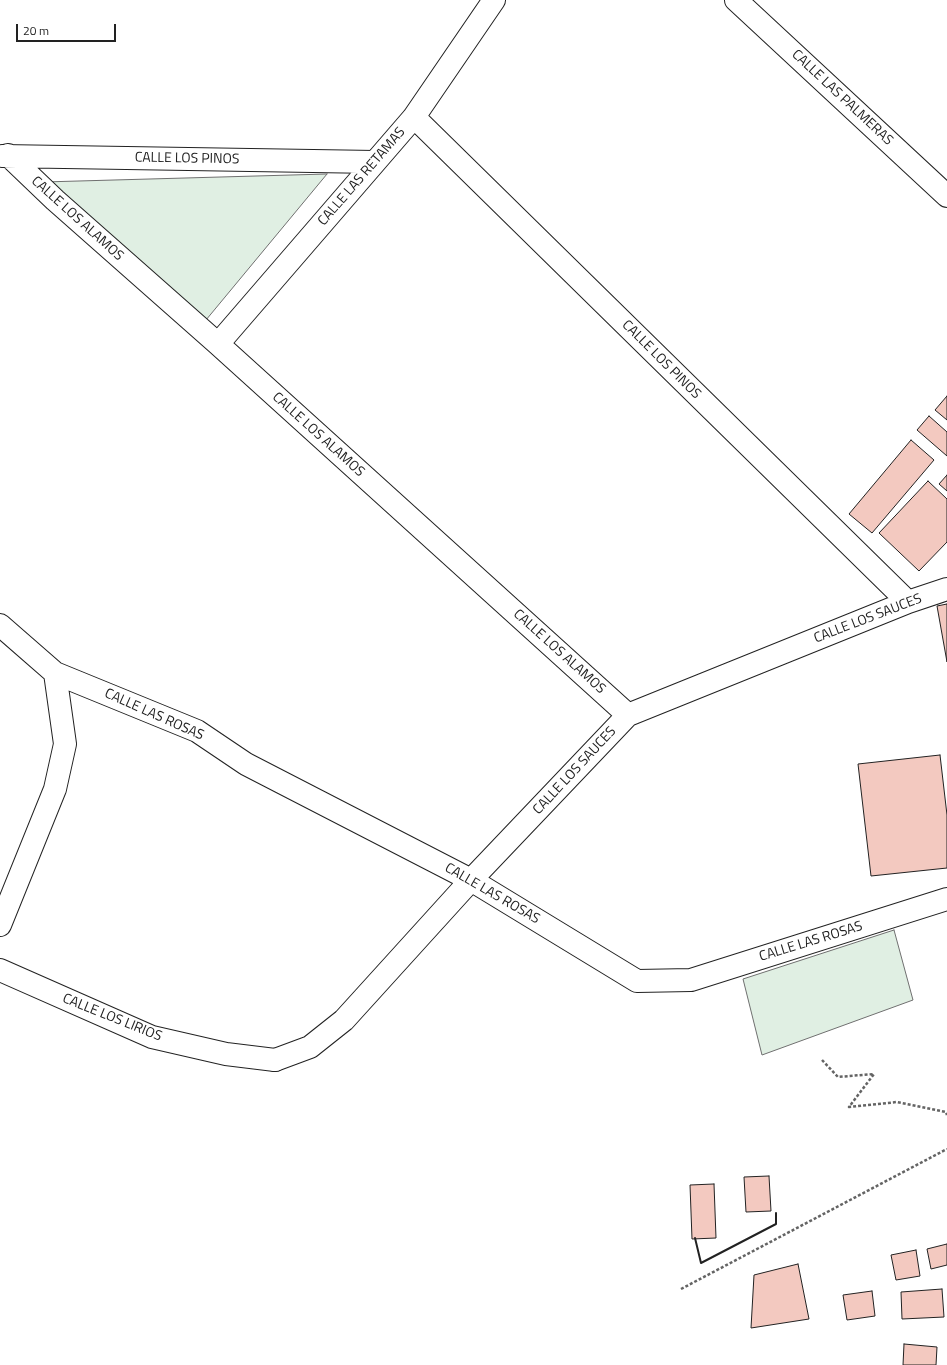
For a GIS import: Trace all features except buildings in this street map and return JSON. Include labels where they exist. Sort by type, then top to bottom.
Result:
[{"type":"street","name":"CALLE LAS RETAMAS","points":[[218,344],[414,117],[494,0]]},
{"type":"street","name":"CALLE LAS PALMERAS","points":[[736,0],[947,196]]},
{"type":"street","name":"CALLE LOS PINOS","points":[[414,117],[908,602]]},
{"type":"street","name":"CALLE LOS PINOS","points":[[4,156],[375,162]]},
{"type":"street","name":"CALLE LOS ALAMOS","points":[[4,156],[218,344],[628,714]]},
{"type":"street","name":"CALLE LOS SAUCES","points":[[275,1060],[310,1047],[344,1020],[471,880],[628,714],[908,602],[947,589]]},
{"type":"street","name":"CALLE LAS ROSAS","points":[[0,625],[55,673],[197,731],[246,764],[471,880],[637,981],[691,980],[947,899]]},
{"type":"street","points":[[0,925],[55,789],[65,744],[55,673]]},
{"type":"street","name":"CALLE LOS LIRIOS","points":[[0,970],[152,1037],[226,1054],[275,1060]]},
{"type":"path","points":[[822,1060],[838,1077],[874,1074],[849,1107],[897,1102],[946,1112],[947,1115]]},
{"type":"path","points":[[681,1289],[947,1149]]},
{"type":"green space","points":[[327,174],[201,326],[43,182]]},
{"type":"green space","points":[[894,930],[913,1000],[762,1055],[743,979]]},
{"type":"wall","points":[[695,1238],[701,1263],[776,1224],[776,1213]]}]
